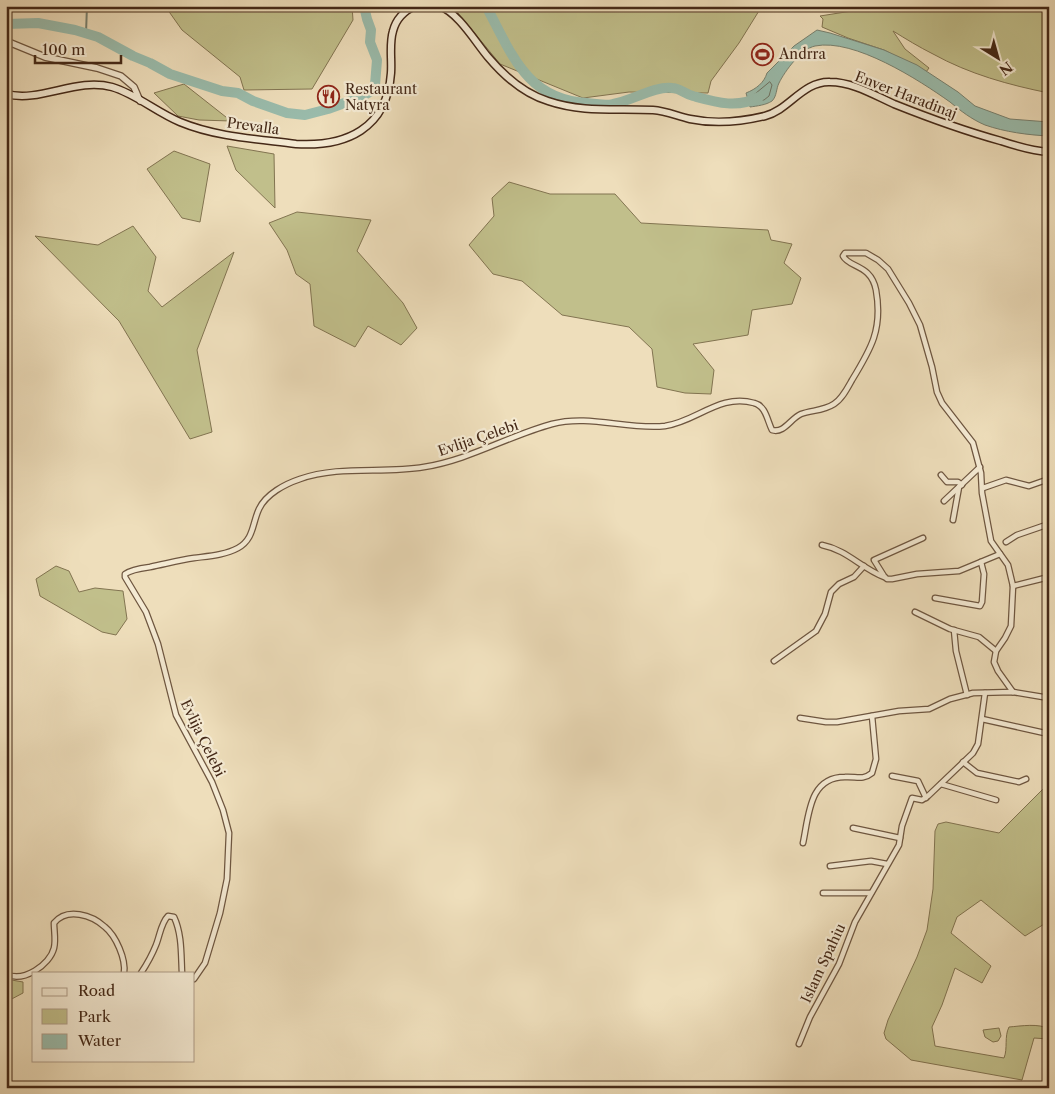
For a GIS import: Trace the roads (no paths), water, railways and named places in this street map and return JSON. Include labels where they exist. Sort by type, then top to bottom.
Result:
[{"type":"main road","name":"Prevalla","points":[[6,94],[26,96],[91,85],[111,87],[178,121],[196,128],[222,134],[310,145],[346,139],[361,132],[370,124],[386,99],[390,84],[393,30],[401,16],[415,6]]},
{"type":"main road","name":"Enver Haradinaj","points":[[439,6],[450,12],[490,59],[526,92],[566,107],[600,110],[655,110],[690,119],[719,122],[765,116],[779,110],[810,87],[824,82],[833,82],[860,89],[936,120],[980,135],[1049,152]]},
{"type":"street","points":[[6,41],[45,57],[97,68],[121,76],[134,87],[140,101]]},
{"type":"street","name":"Evlija Çelebi","points":[[195,978],[204,966],[220,913],[227,879],[230,833],[212,782],[176,715],[158,644],[144,608],[124,576],[127,572],[235,549],[250,537],[259,509],[268,497],[289,483],[313,475],[340,471],[422,468],[445,464],[553,424],[577,420],[643,426],[676,424],[715,405],[732,402],[755,403],[761,406],[772,430],[781,430],[800,414],[819,411],[839,400],[865,359],[875,338],[877,319],[876,288],[872,278],[865,270],[845,260],[844,256],[849,252],[866,253],[888,269],[920,325],[932,367],[936,392],[942,403],[973,443],[980,467],[982,492],[991,541],[1008,565],[1013,586],[1011,626],[996,651]]},
{"type":"street","points":[[944,501],[980,467]]},
{"type":"street","points":[[940,475],[947,482],[958,482],[961,486]]},
{"type":"street","points":[[983,488],[1006,480],[1029,486],[1049,479]]},
{"type":"street","points":[[953,520],[961,486]]},
{"type":"street","points":[[1006,542],[1049,524]]},
{"type":"street","points":[[887,579],[874,560],[923,538]]},
{"type":"street","points":[[822,546],[839,550],[887,579],[933,572],[959,571],[1000,554]]},
{"type":"street","points":[[935,598],[980,606],[984,574],[981,562]]},
{"type":"street","points":[[774,661],[816,631],[825,614],[831,592],[839,584],[854,577],[864,566]]},
{"type":"street","points":[[1013,586],[1049,577]]},
{"type":"street","points":[[915,612],[954,630],[978,637],[996,651],[994,662],[1013,692]]},
{"type":"street","points":[[954,630],[956,651],[967,695]]},
{"type":"street","points":[[800,718],[834,722],[899,711],[929,709],[950,699],[985,693],[1013,692],[1049,698]]},
{"type":"street","name":"Islam Spahiu","points":[[799,1044],[810,1017],[839,964],[855,922],[896,851],[912,798],[922,800],[926,798],[973,753],[978,744],[985,693]]},
{"type":"street","points":[[804,843],[807,816],[820,784],[829,779],[848,776],[860,779],[872,773],[876,759],[872,716]]},
{"type":"street","points":[[982,719],[1049,734]]},
{"type":"street","points":[[963,762],[977,773],[1019,782],[1026,779]]},
{"type":"street","points":[[892,776],[918,781],[926,798]]},
{"type":"street","points":[[941,784],[996,800]]},
{"type":"street","points":[[853,828],[900,838]]},
{"type":"street","points":[[830,866],[871,861],[887,864]]},
{"type":"street","points":[[823,893],[871,893]]},
{"type":"street","points":[[33,972],[51,956],[54,948],[54,923],[58,918],[76,914],[89,917],[106,928],[118,946],[125,968],[124,972]]},
{"type":"street","points":[[142,972],[168,916],[174,917],[176,923],[181,945],[182,972]]},
{"type":"street","points":[[6,974],[20,977],[32,972]]},
{"type":"water","points":[[817,30],[884,50],[917,65],[958,92],[975,106],[1010,119],[1049,122],[1049,136],[1017,133],[985,125],[966,115],[921,83],[886,63],[867,54],[831,45],[815,46],[804,51],[785,73],[772,101],[750,107],[746,93],[759,85],[767,73],[794,46]]},
{"type":"waterway","points":[[86,33],[87,6]]},
{"type":"waterway","points":[[6,24],[38,23],[75,30],[98,37],[170,74],[222,91],[238,93],[253,101],[287,113],[305,115],[361,97],[370,92],[375,85],[377,60],[370,42],[371,30],[364,6]]},
{"type":"waterway","points":[[486,6],[523,71],[549,93],[566,100],[610,105],[650,91],[665,88],[675,88],[693,96],[734,104],[751,101],[759,97]]},
{"type":"place","name":"Andrra","points":[[763,54]]},
{"type":"place","name":"Restaurant Natyra","points":[[329,97]]}]
